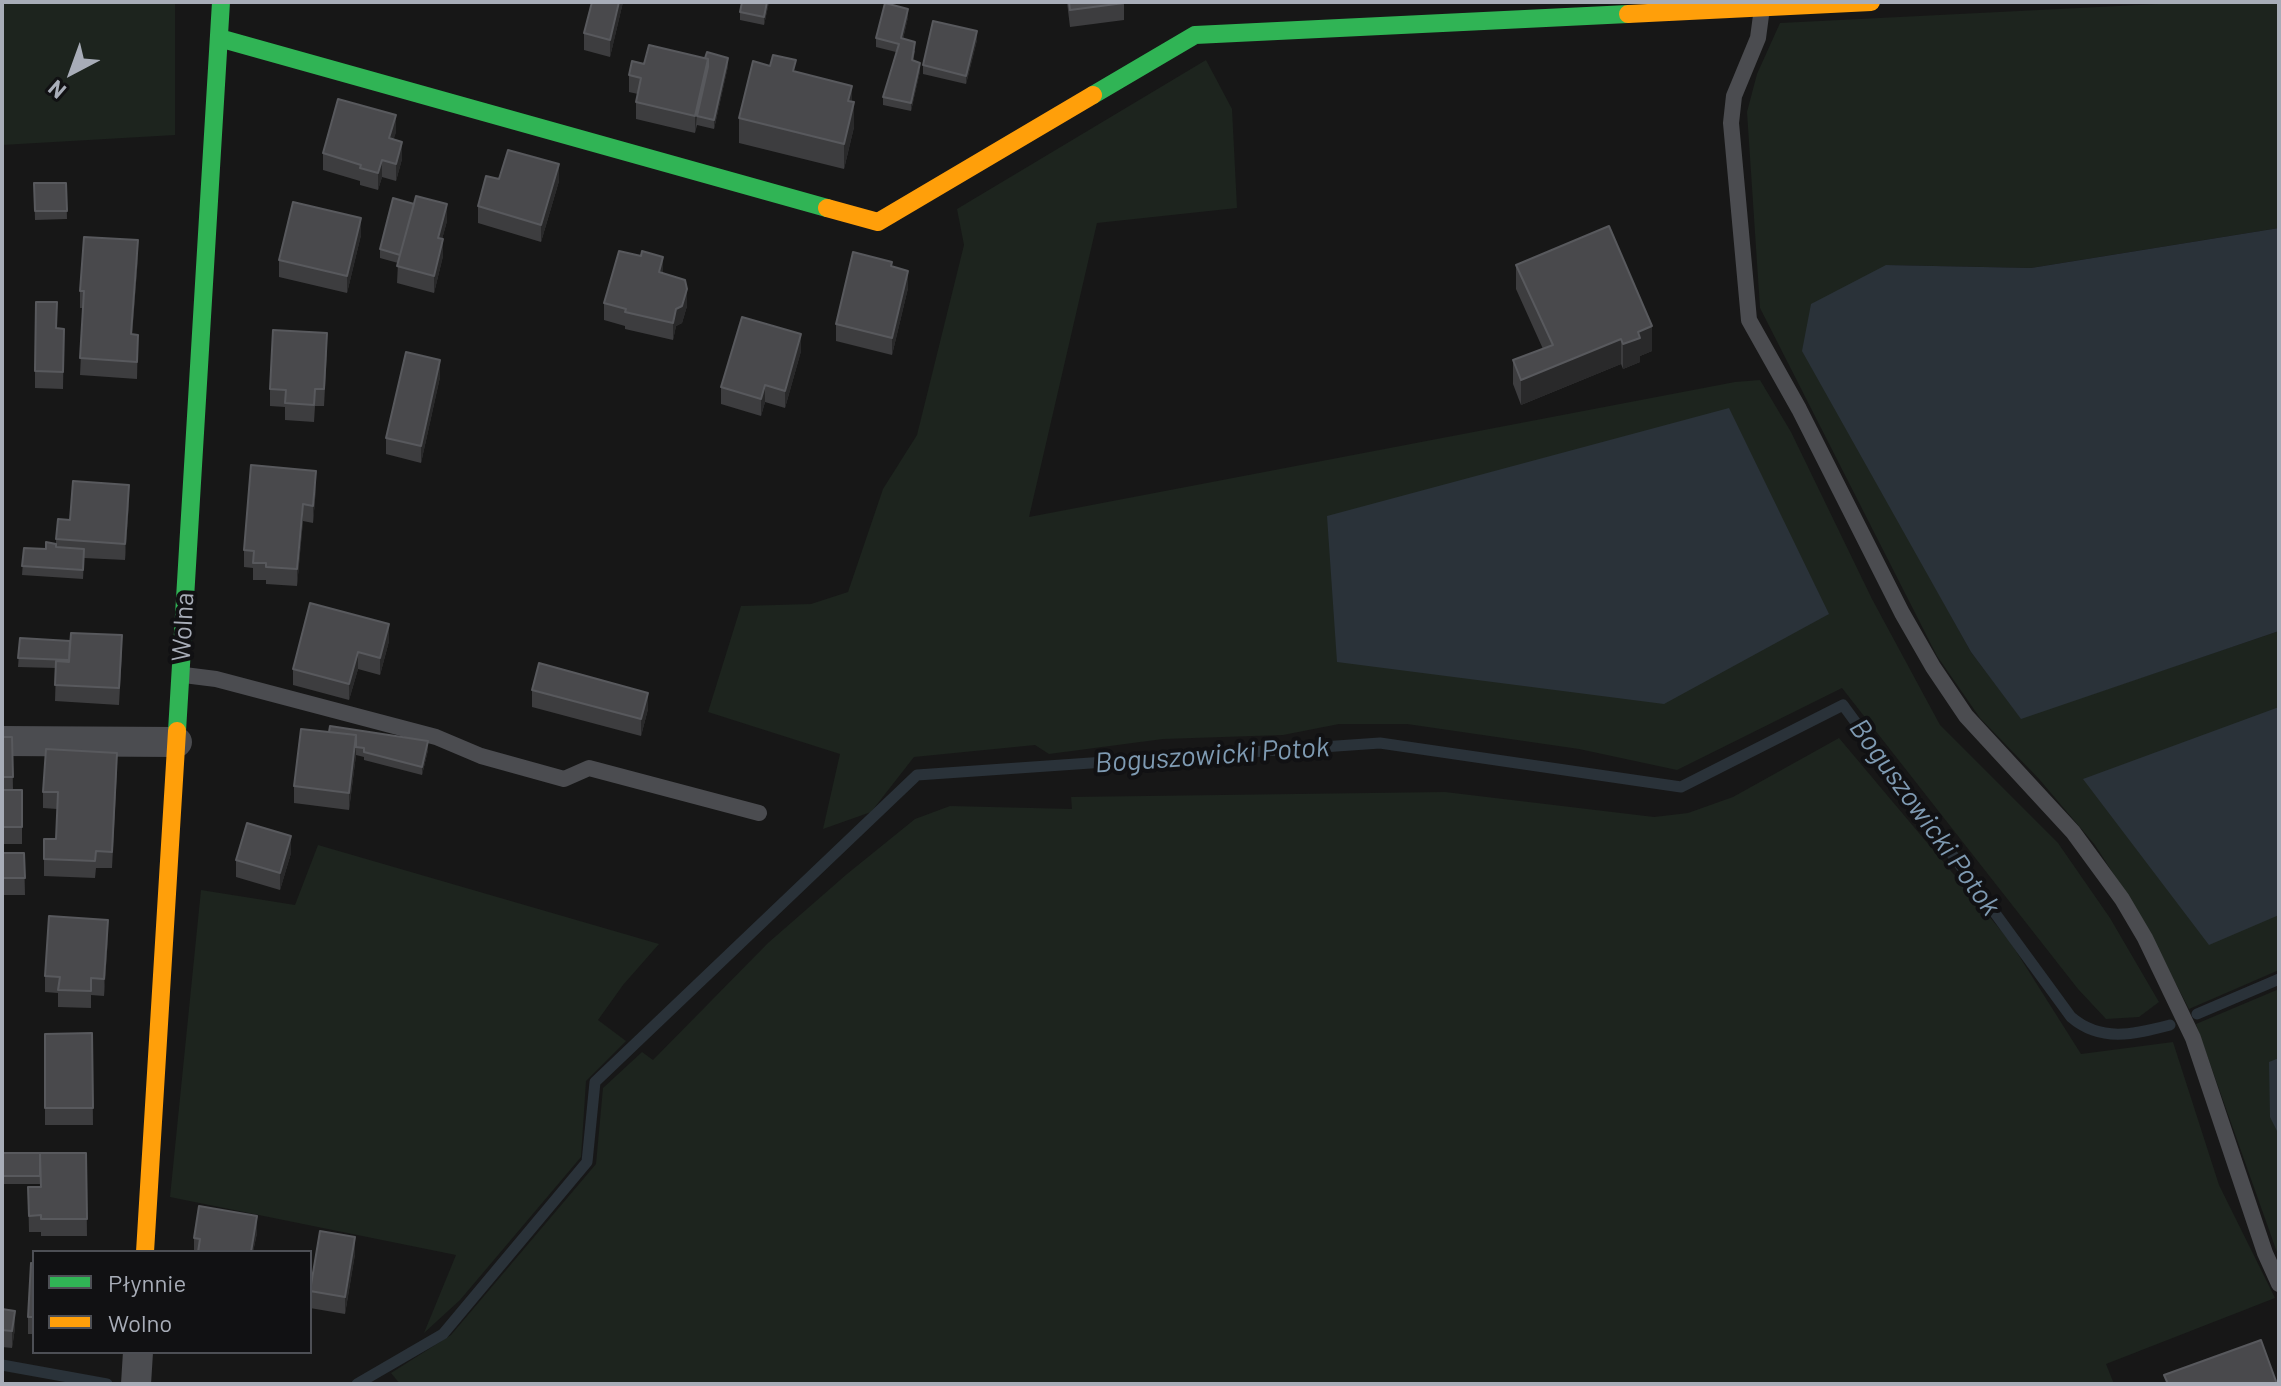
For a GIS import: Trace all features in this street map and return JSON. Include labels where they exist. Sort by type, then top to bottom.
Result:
[{"type":"street","name":"Wolna","points":[[145,1250],[221,2]]},
{"type":"street","points":[[219,38],[878,222],[1195,35],[1871,2]]},
{"type":"street","points":[[2,741],[177,742]]},
{"type":"lane","points":[[1762,7],[1758,38],[1734,96],[1731,123],[1749,320],[1799,409],[1902,613],[1933,667],[1966,716],[2073,832],[2122,899],[2145,938],[2193,1038],[2265,1253],[2279,1284]]},
{"type":"lane","points":[[181,675],[216,679],[436,737],[481,756],[564,779],[589,768],[759,813]]},
{"type":"shaded area","points":[[2,2],[175,2],[175,135],[2,145]]},
{"type":"shaded area","points":[[2198,2],[2279,2],[2279,228],[2031,268],[1886,265],[1893,510],[1971,652],[2021,718],[2279,631],[2279,970],[2189,1009],[2143,920],[2095,845],[2039,779],[1980,718],[1937,656],[1760,308],[1747,112],[1757,74],[1780,23]]},
{"type":"shaded area","points":[[1206,60],[1232,109],[1237,208],[1097,223],[1029,517],[1735,382],[1760,380],[1791,432],[1872,599],[1940,725],[2058,843],[2110,918],[2159,1002],[2139,1017],[2106,1019],[2078,989],[1842,688],[1677,770],[1579,749],[1407,724],[1339,724],[1283,735],[1163,739],[1049,754],[1035,745],[914,757],[871,812],[823,829],[840,754],[708,712],[741,606],[811,604],[848,592],[883,489],[917,435],[964,245],[957,209]]},
{"type":"shaded area","points":[[2279,228],[2279,631],[2021,719],[1971,652],[1802,351],[1811,304],[1886,265],[2031,268]]},
{"type":"shaded area","points":[[1729,408],[1829,614],[1664,704],[1337,662],[1327,516]]},
{"type":"shaded area","points":[[2279,707],[2279,915],[2209,945],[2083,779]]},
{"type":"shaded area","points":[[1839,738],[2009,940],[2081,1054],[2173,1042],[2219,1185],[2275,1298],[2106,1364],[2114,1384],[400,1384],[391,1373],[451,1335],[596,1164],[603,1088],[642,1052],[653,1060],[768,943],[915,819],[950,806],[1072,809],[1071,797],[1445,792],[1654,817],[1688,813],[1733,797]]},
{"type":"shaded area","points":[[318,845],[659,944],[623,985],[598,1020],[626,1041],[586,1081],[581,1157],[460,1300],[424,1333],[456,1255],[170,1197],[201,890],[295,905]]},
{"type":"shaded area","points":[[2279,989],[2279,1258],[2196,1024]]},
{"type":"shaded area","points":[[2279,1058],[2279,1135],[2270,1117],[2269,1062]]},
{"type":"building","points":[[592,2],[619,2],[610,40],[584,33]]},
{"type":"building","points":[[742,2],[767,2],[764,17],[740,12]]},
{"type":"building","points":[[1069,2],[1124,2],[1124,3],[1070,10]]},
{"type":"building","points":[[885,3],[908,9],[901,38],[915,42],[912,60],[920,63],[911,103],[883,97],[899,44],[876,38]]},
{"type":"building","points":[[933,21],[977,31],[966,76],[923,65]]},
{"type":"building","points":[[649,45],[708,59],[695,116],[636,102],[641,78],[629,75],[632,61],[644,64]]},
{"type":"building","points":[[707,52],[728,58],[714,120],[697,116],[708,67]]},
{"type":"building","points":[[773,55],[796,60],[793,71],[852,86],[848,101],[854,102],[844,144],[739,118],[753,61],[770,66]]},
{"type":"building","points":[[338,99],[396,115],[389,138],[402,142],[396,164],[382,160],[378,173],[323,153]]},
{"type":"building","points":[[508,150],[559,164],[541,225],[478,206],[486,176],[499,179]]},
{"type":"building","points":[[34,183],[66,183],[67,211],[35,211]]},
{"type":"building","points":[[416,196],[447,204],[438,238],[443,239],[434,276],[397,266]]},
{"type":"building","points":[[393,198],[414,204],[400,255],[380,249]]},
{"type":"building","points":[[293,202],[361,218],[347,276],[279,260]]},
{"type":"building","points":[[1609,226],[1652,326],[1638,332],[1640,338],[1623,344],[1621,339],[1521,380],[1513,360],[1553,345],[1516,265]]},
{"type":"building","points":[[84,237],[138,240],[131,334],[138,335],[137,362],[80,358]]},
{"type":"building","points":[[619,251],[641,256],[642,251],[663,257],[659,272],[685,280],[687,289],[682,306],[676,309],[673,323],[625,312],[626,309],[604,303]]},
{"type":"building","points":[[853,252],[892,262],[891,266],[908,271],[892,338],[836,324]]},
{"type":"building","points":[[36,302],[57,302],[56,328],[64,329],[63,372],[35,371]]},
{"type":"building","points":[[742,317],[801,334],[785,391],[765,385],[761,399],[721,387]]},
{"type":"building","points":[[273,330],[327,333],[324,389],[315,389],[314,405],[285,403],[286,390],[270,389]]},
{"type":"building","points":[[406,352],[440,360],[421,446],[386,438]]},
{"type":"building","points":[[251,465],[316,471],[313,506],[303,504],[297,569],[253,563],[254,551],[244,550]]},
{"type":"building","points":[[73,481],[129,485],[125,544],[56,539],[58,519],[70,520]]},
{"type":"building","points":[[46,542],[56,544],[56,547],[84,549],[83,570],[22,566],[24,548],[46,549]]},
{"type":"building","points":[[310,603],[389,624],[380,658],[358,652],[349,684],[293,669]]},
{"type":"building","points":[[71,633],[122,635],[119,688],[55,685],[56,661],[69,662]]},
{"type":"building","points":[[20,638],[70,641],[69,660],[18,658]]},
{"type":"building","points":[[539,663],[648,693],[641,719],[532,690]]},
{"type":"building","points":[[330,726],[428,741],[422,767],[364,752],[364,748],[356,747],[356,735],[329,732]]},
{"type":"building","points":[[301,729],[356,735],[349,793],[294,786]]},
{"type":"building","points":[[2,737],[12,737],[13,777],[2,777]]},
{"type":"building","points":[[46,749],[117,753],[112,852],[96,851],[95,861],[44,859],[44,839],[56,839],[58,792],[43,792]]},
{"type":"building","points":[[2,790],[22,790],[22,827],[2,827]]},
{"type":"building","points":[[247,823],[291,836],[280,873],[236,860]]},
{"type":"building","points":[[2,853],[24,853],[25,878],[2,878]]},
{"type":"building","points":[[49,916],[108,920],[104,979],[91,978],[91,991],[58,990],[60,977],[45,976]]},
{"type":"building","points":[[92,1033],[93,1108],[45,1108],[45,1034]]},
{"type":"building","points":[[2,1153],[40,1153],[40,1176],[2,1176]]},
{"type":"building","points":[[40,1153],[86,1153],[87,1219],[29,1216],[28,1187],[41,1187]]},
{"type":"building","points":[[199,1206],[257,1216],[251,1250],[198,1250],[200,1239],[194,1238]]},
{"type":"building","points":[[320,1231],[355,1237],[345,1297],[312,1291]]},
{"type":"building","points":[[31,1263],[32,1317],[28,1317]]},
{"type":"building","points":[[2,1309],[15,1311],[12,1331],[2,1330]]},
{"type":"building","points":[[2261,1340],[2277,1384],[2168,1384],[2164,1375]]},
{"type":"waterway","name":"Boguszowicki Potok","points":[[357,1384],[443,1334],[587,1162],[595,1082],[917,775],[1380,743],[1681,787],[1843,705],[2071,1017],[2082,1025],[2106,1033],[2131,1033],[2170,1025]]},
{"type":"waterway","name":"Boguszowicki Potok","points":[[2197,1014],[2279,979]]},
{"type":"waterway","name":"Boguszowicki Potok","points":[[2,1365],[107,1384]]},
{"type":"traffic: fast","points":[[177,731],[221,2]]},
{"type":"traffic: fast","points":[[1093,95],[1195,35],[1628,14]]},
{"type":"traffic: fast","points":[[219,38],[827,208]]},
{"type":"traffic: slow","points":[[1628,14],[1871,2]]},
{"type":"traffic: slow","points":[[827,208],[878,222],[1093,95]]},
{"type":"traffic: slow","points":[[145,1250],[177,731]]}]
